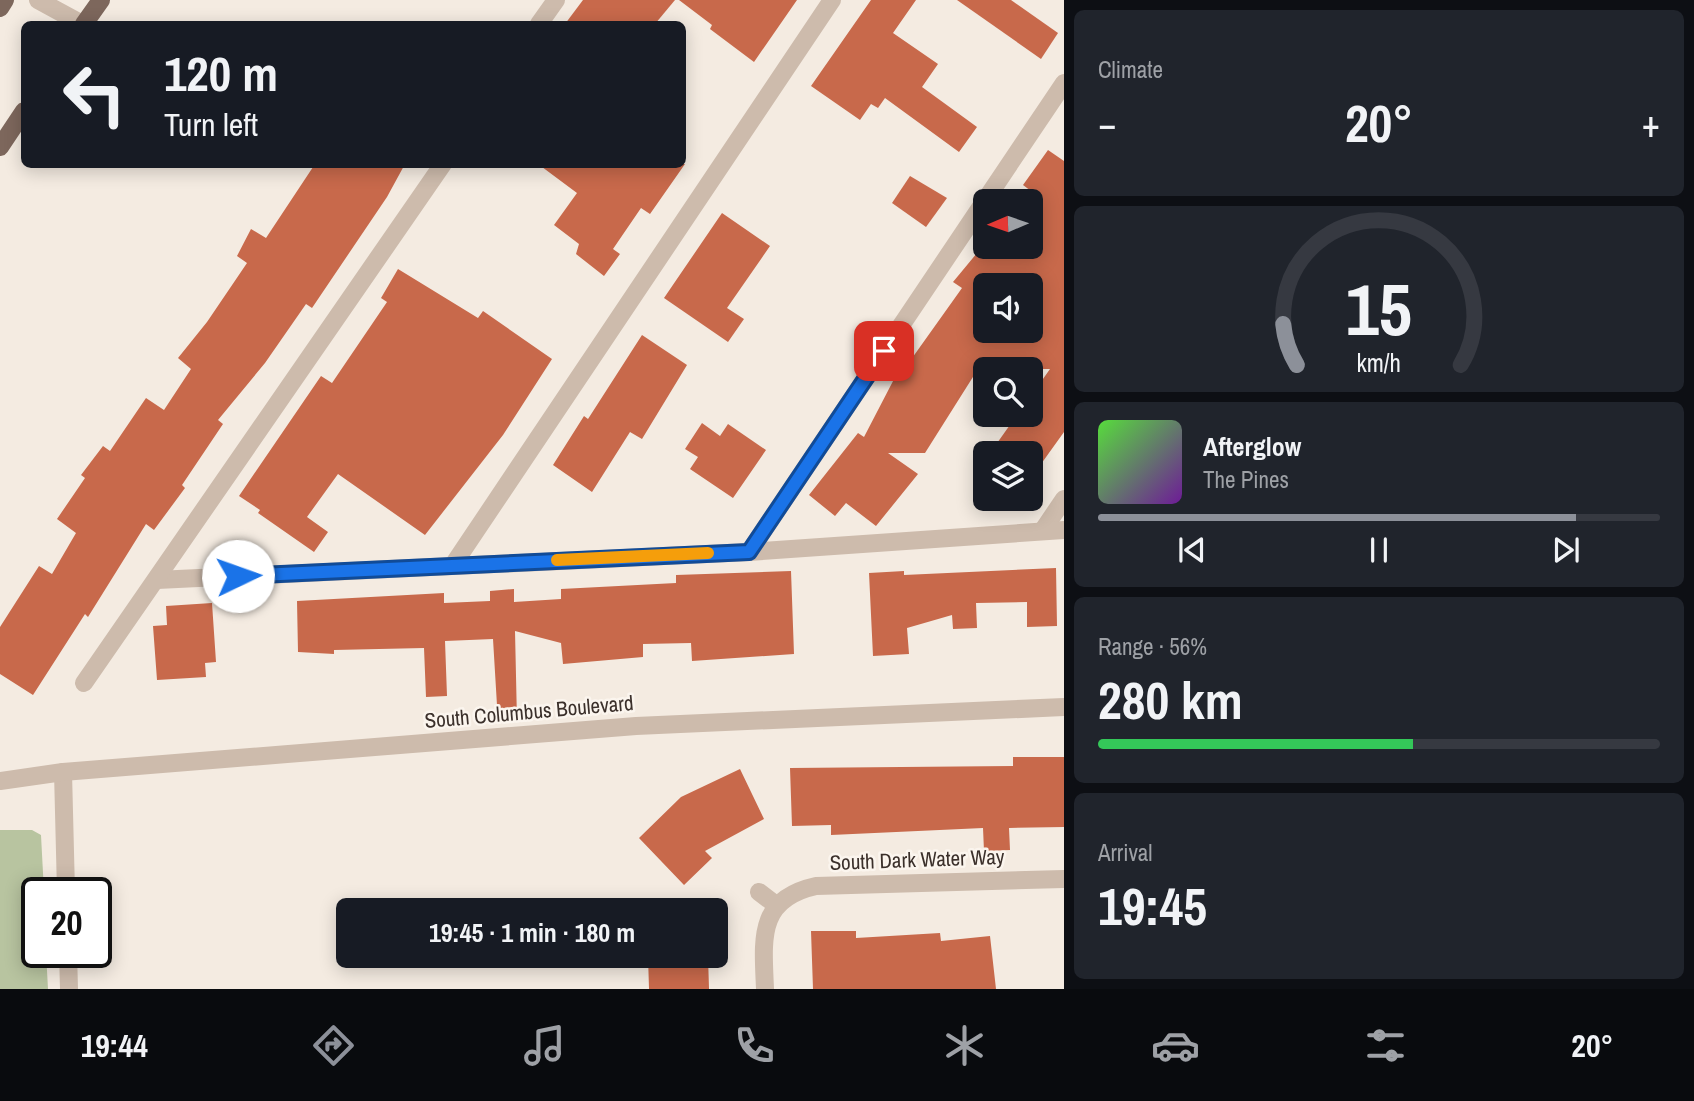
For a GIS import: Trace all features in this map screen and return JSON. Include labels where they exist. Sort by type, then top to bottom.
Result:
[{"type":"main road","points":[[0,8],[5,0]]},
{"type":"main road","points":[[85,21],[101,0]]},
{"type":"main road","points":[[0,147],[21,116]]},
{"type":"street","points":[[38,0],[77,21]]},
{"type":"street","points":[[541,21],[556,0]]},
{"type":"street","points":[[453,565],[832,0]]},
{"type":"street","points":[[749,552],[1064,83]]},
{"type":"street","points":[[84,683],[158,580],[440,168]]},
{"type":"street","points":[[1043,530],[1064,499]]},
{"type":"street","points":[[158,580],[749,552],[1064,530]]},
{"type":"street","name":"South Columbus Boulevard","points":[[0,781],[63,772],[636,726],[1064,707]]},
{"type":"street","points":[[63,772],[66,877]]},
{"type":"street","name":"South Dark Water Way","points":[[776,905],[800,889],[816,886],[1064,879]]},
{"type":"street","points":[[759,892],[776,905],[766,924],[763,948],[765,989]]},
{"type":"street","points":[[68,968],[69,989]]},
{"type":"green space","points":[[0,830],[32,830],[41,835],[43,877],[21,877],[21,968],[47,968],[48,989],[0,989]]},
{"type":"building","points":[[583,0],[675,0],[658,21],[567,21]]},
{"type":"building","points":[[679,0],[797,0],[754,62],[710,29],[712,25]]},
{"type":"building","points":[[871,0],[916,0],[893,33],[938,64],[922,87],[977,127],[959,152],[885,98],[878,108],[871,104],[860,120],[811,86]]},
{"type":"building","points":[[957,0],[1011,0],[1058,33],[1041,59]]},
{"type":"building","points":[[1048,150],[1064,161],[1064,432],[1043,461],[1043,441],[999,441],[1008,427],[1043,427],[1043,379],[1050,369],[1043,369],[1043,357],[973,357],[973,377],[925,453],[888,453],[918,474],[876,526],[846,503],[835,516],[809,495],[858,433],[864,437],[905,358],[910,361],[962,288],[953,282],[973,258],[1043,259],[1043,189],[1028,189],[1023,185]]},
{"type":"building","points":[[312,168],[403,168],[387,197],[312,308],[306,304],[265,363],[218,420],[223,424],[182,485],[185,488],[154,530],[146,524],[88,617],[85,614],[33,695],[0,674],[0,627],[39,566],[52,574],[76,533],[57,519],[85,478],[81,475],[103,446],[110,451],[146,398],[164,410],[191,369],[178,358],[207,322],[247,263],[237,256],[251,229],[266,238]]},
{"type":"building","points":[[543,168],[682,168],[650,214],[641,208],[613,249],[620,254],[604,276],[576,254],[579,244],[554,225],[577,193]]},
{"type":"building","points":[[910,176],[947,198],[926,227],[892,203]]},
{"type":"building","points":[[722,213],[770,246],[727,308],[744,319],[728,342],[664,298]]},
{"type":"building","points":[[398,269],[478,318],[483,311],[552,359],[503,435],[425,535],[338,474],[307,517],[328,532],[314,552],[258,513],[260,510],[239,496],[321,376],[332,383],[387,302],[381,298]]},
{"type":"building","points":[[642,335],[687,365],[642,439],[630,432],[592,492],[553,465],[584,416],[588,419]]},
{"type":"building","points":[[702,423],[720,436],[728,424],[766,450],[733,498],[690,469],[698,457],[685,449]]},
{"type":"building","points":[[1056,568],[1057,626],[1027,627],[1027,602],[976,603],[977,628],[953,629],[952,615],[907,628],[909,654],[873,656],[869,573],[904,571],[904,575]]},
{"type":"building","points":[[791,571],[794,654],[692,661],[691,643],[643,644],[643,657],[563,664],[561,643],[515,631],[517,721],[498,722],[493,639],[445,641],[447,696],[426,697],[424,648],[334,650],[334,654],[298,652],[297,601],[444,593],[444,603],[490,601],[490,591],[514,589],[514,602],[561,599],[561,589],[676,583],[676,575]]},
{"type":"building","points":[[212,603],[216,662],[205,663],[206,677],[157,680],[153,626],[167,625],[166,606]]},
{"type":"building","points":[[1013,757],[1064,757],[1064,827],[1009,828],[1010,850],[984,851],[983,828],[831,835],[831,825],[792,826],[790,768],[1013,766]]},
{"type":"building","points":[[740,769],[764,819],[705,851],[712,858],[684,885],[639,838],[681,797]]},
{"type":"building","points":[[811,931],[856,931],[856,938],[940,933],[941,941],[990,936],[996,989],[813,989]]},
{"type":"building","points":[[648,968],[708,968],[709,989],[649,989]]},
{"type":"slow traffic","points":[[557,560],[708,553]]},
{"type":"route","points":[[238,576],[749,552],[884,351]]}]
